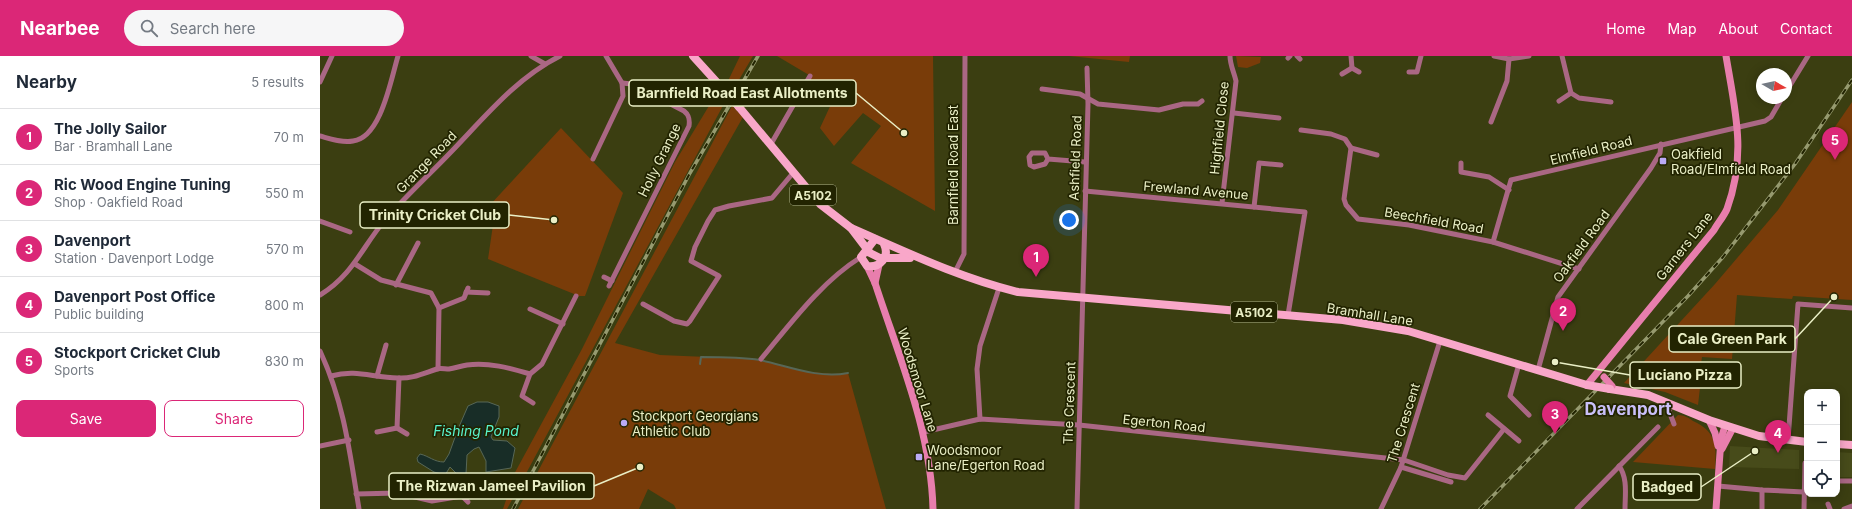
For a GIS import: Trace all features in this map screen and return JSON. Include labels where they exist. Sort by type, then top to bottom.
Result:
[{"type":"main road","name":"Bramhall Lane","points":[[693,56],[771,144],[793,173],[820,204],[851,228],[884,244],[999,288],[1018,292],[1343,320],[1402,329],[1587,385],[1613,388],[1648,395],[1709,420],[1759,436],[1804,442]]},
{"type":"main road","name":"Bramhall Lane","points":[[851,228],[874,256],[885,258],[919,258]]},
{"type":"main road","points":[[875,239],[861,257],[867,266],[873,267],[878,265],[885,258],[886,249],[884,244]]},
{"type":"main road","points":[[1840,444],[1852,445]]},
{"type":"street","points":[[320,82],[332,56]]},
{"type":"street","points":[[320,136],[343,142],[354,141],[365,137],[375,126],[380,114],[398,56]]},
{"type":"street","points":[[531,56],[545,64]]},
{"type":"street","name":"Grange Road","points":[[320,295],[342,279],[355,264],[385,220],[515,87],[545,64],[560,56]]},
{"type":"street","points":[[593,159],[622,100],[622,83],[606,56]]},
{"type":"street","name":"Barnfield Road East","points":[[955,272],[964,254],[965,56]]},
{"type":"street","name":"Highfield Close","points":[[1222,203],[1234,113],[1236,81],[1235,73],[1230,65],[1230,56]]},
{"type":"street","points":[[1351,56],[1352,68]]},
{"type":"street","points":[[1409,72],[1417,72],[1421,56]]},
{"type":"street","points":[[1494,56],[1508,59],[1529,56]]},
{"type":"street","points":[[1562,56],[1570,93],[1579,98],[1611,102]]},
{"type":"street","name":"Garners Lane","points":[[1587,385],[1714,230],[1726,210],[1737,170],[1738,126],[1726,56]]},
{"type":"street","points":[[1792,82],[1808,56]]},
{"type":"street","points":[[1491,122],[1507,81],[1508,59]]},
{"type":"street","name":"Ashfield Road","points":[[1083,297],[1085,162],[1088,97],[1087,68]]},
{"type":"street","points":[[1352,68],[1359,72]]},
{"type":"street","points":[[1342,74],[1352,68]]},
{"type":"street","points":[[771,144],[810,76]]},
{"type":"street","name":"Holly Grange","points":[[609,286],[690,122],[688,114],[684,111],[632,84],[622,83]]},
{"type":"street","points":[[1042,89],[1080,94],[1088,97],[1098,104],[1159,110],[1183,104],[1198,104],[1202,101]]},
{"type":"street","points":[[1559,100],[1570,93]]},
{"type":"street","name":"Elmfield Road","points":[[1493,242],[1512,180],[1765,120],[1771,117],[1779,104]]},
{"type":"street","points":[[1234,113],[1279,118]]},
{"type":"street","points":[[1301,130],[1331,134],[1345,139],[1351,148],[1377,155]]},
{"type":"street","name":"Oakfield Road","points":[[1538,370],[1558,297],[1652,168],[1660,153],[1661,144]]},
{"type":"street","name":"Beechfield Road","points":[[1351,148],[1344,199],[1346,205],[1358,218],[1409,225],[1493,242],[1578,269]]},
{"type":"street","points":[[1048,160],[1085,162]]},
{"type":"street","points":[[1254,206],[1259,163],[1281,165]]},
{"type":"street","points":[[1461,163],[1460,172],[1489,177],[1509,190]]},
{"type":"street","points":[[643,304],[674,321],[687,324],[719,276],[692,261],[695,247],[708,221],[716,210],[772,198],[793,173]]},
{"type":"street","name":"Frewland Avenue","points":[[1085,191],[1305,212],[1288,315]]},
{"type":"street","points":[[320,221],[350,232]]},
{"type":"street","points":[[396,285],[418,243]]},
{"type":"street","points":[[761,359],[806,306],[838,275],[861,257]]},
{"type":"street","points":[[355,264],[381,280],[431,293],[439,308],[438,369]]},
{"type":"street","points":[[875,283],[878,265]]},
{"type":"street","name":"Woodsmoor Lane","points":[[867,266],[875,283],[924,432],[932,484],[933,509]]},
{"type":"street","points":[[604,277],[612,281]]},
{"type":"street","points":[[980,419],[978,369],[980,346],[999,288]]},
{"type":"street","points":[[439,308],[464,298],[467,290],[488,293]]},
{"type":"street","points":[[533,404],[522,396],[530,374],[542,364],[576,296]]},
{"type":"street","name":"The Crescent","points":[[1077,509],[1083,297]]},
{"type":"street","points":[[1788,440],[1798,304],[1852,308]]},
{"type":"street","points":[[530,309],[562,324]]},
{"type":"street","name":"The Crescent","points":[[1381,509],[1404,460],[1440,341]]},
{"type":"street","points":[[377,376],[386,345]]},
{"type":"street","points":[[320,351],[331,376],[349,440],[359,509]]},
{"type":"street","points":[[1606,361],[1603,370],[1604,377],[1613,388]]},
{"type":"street","points":[[331,376],[359,372],[377,376],[399,378],[423,375],[438,369],[449,369],[468,364],[509,367],[530,374]]},
{"type":"street","points":[[1519,364],[1510,396],[1529,415]]},
{"type":"street","points":[[397,428],[399,378]]},
{"type":"street","points":[[1666,402],[1674,424]]},
{"type":"street","points":[[1488,415],[1519,441]]},
{"type":"street","name":"Egerton Road","points":[[924,432],[980,419],[1079,425],[1404,460],[1448,475],[1465,478],[1504,428]]},
{"type":"street","points":[[1709,420],[1715,432],[1720,454]]},
{"type":"street","points":[[1577,509],[1658,427]]},
{"type":"street","points":[[1716,509],[1721,439],[1729,427]]},
{"type":"street","points":[[377,432],[397,428],[407,434]]},
{"type":"street","points":[[320,446],[349,440]]},
{"type":"street","points":[[1619,466],[1624,474],[1626,509]]},
{"type":"street","points":[[1401,467],[1451,482]]},
{"type":"street","points":[[1840,481],[1852,481]]},
{"type":"street","points":[[1718,486],[1804,492]]},
{"type":"street","points":[[356,494],[398,493],[432,501],[462,496],[471,489]]},
{"type":"street","points":[[1762,490],[1762,509]]},
{"type":"street","points":[[462,496],[468,502]]},
{"type":"street","points":[[1804,497],[1804,509]]},
{"type":"street","points":[[1844,509],[1852,506]]},
{"type":"shaded area","points":[[740,56],[753,56],[733,90],[727,83]]},
{"type":"shaded area","points":[[777,56],[933,56],[935,211],[851,163],[881,126],[863,113],[834,146],[820,128],[833,100],[806,85],[809,75]]},
{"type":"shaded area","points":[[1069,56],[1130,56],[1129,62]]},
{"type":"shaded area","points":[[1236,56],[1261,57],[1260,63],[1247,68],[1238,67]]},
{"type":"shaded area","points":[[718,91],[726,100],[507,509],[503,509],[509,491],[507,487],[582,349],[675,162]]},
{"type":"shaded area","points":[[1852,102],[1852,300],[1793,296],[1792,299],[1737,295],[1732,359],[1702,357],[1699,378],[1701,379],[1698,405],[1665,392],[1624,383],[1715,284],[1778,210]]},
{"type":"shaded area","points":[[732,106],[743,117],[615,343],[660,355],[755,359],[801,371],[833,374],[848,373],[886,509],[676,509],[674,505],[648,489],[639,509],[518,509]]},
{"type":"shaded area","points":[[561,128],[623,193],[585,296],[579,296],[488,259],[495,211],[490,205]]},
{"type":"shaded area","points":[[1678,415],[1686,417],[1701,425],[1711,435],[1716,453],[1715,469],[1633,462]]},
{"type":"shaded area","points":[[1730,446],[1799,450],[1799,469],[1729,467]]},
{"type":"shaded area","points":[[1840,452],[1852,453],[1852,477],[1840,477]]},
{"type":"water","name":"Fishing Pond","points":[[477,402],[488,402],[499,406],[499,417],[491,437],[493,440],[507,441],[515,448],[511,468],[486,472],[486,461],[479,447],[467,455],[466,474],[456,478],[456,473],[450,467],[445,475],[434,472],[418,462],[417,458],[420,454],[437,461],[444,462],[449,454],[468,406]]},
{"type":"waterway","points":[[700,364],[701,357],[738,358],[760,360],[814,373],[848,373]]},
{"type":"railway","points":[[513,509],[690,173],[758,56]]},
{"type":"railway","points":[[1480,509],[1688,296],[1723,257],[1795,164],[1852,80]]},
{"type":"place","name":"Barnfield Road East Allotments","points":[[904,133]]},
{"type":"place","name":"Stockport Cricket Club","points":[[1835,160]]},
{"type":"place","name":"Oakfield Road/Elmfield Road","points":[[1663,161]]},
{"type":"place","name":"Trinity Cricket Club","points":[[554,220]]},
{"type":"place","name":"The Jolly Sailor","points":[[1036,277]]},
{"type":"place","name":"Cale Green Park","points":[[1834,297]]},
{"type":"place","name":"Ric Wood Engine Tuning","points":[[1563,331]]},
{"type":"place","name":"Luciano Pizza","points":[[1555,362]]},
{"type":"place","name":"Stockport Georgians Athletic Club","points":[[624,423]]},
{"type":"place","name":"Davenport","points":[[1555,434]]},
{"type":"place","name":"Badged","points":[[1755,451]]},
{"type":"place","name":"Davenport Post Office","points":[[1778,453]]},
{"type":"place","name":"Woodsmoor Lane/Egerton Road","points":[[919,457]]},
{"type":"place","name":"The Rizwan Jameel Pavilion","points":[[640,467]]},
{"type":"district","name":"Davenport","points":[[1628,409]]}]
